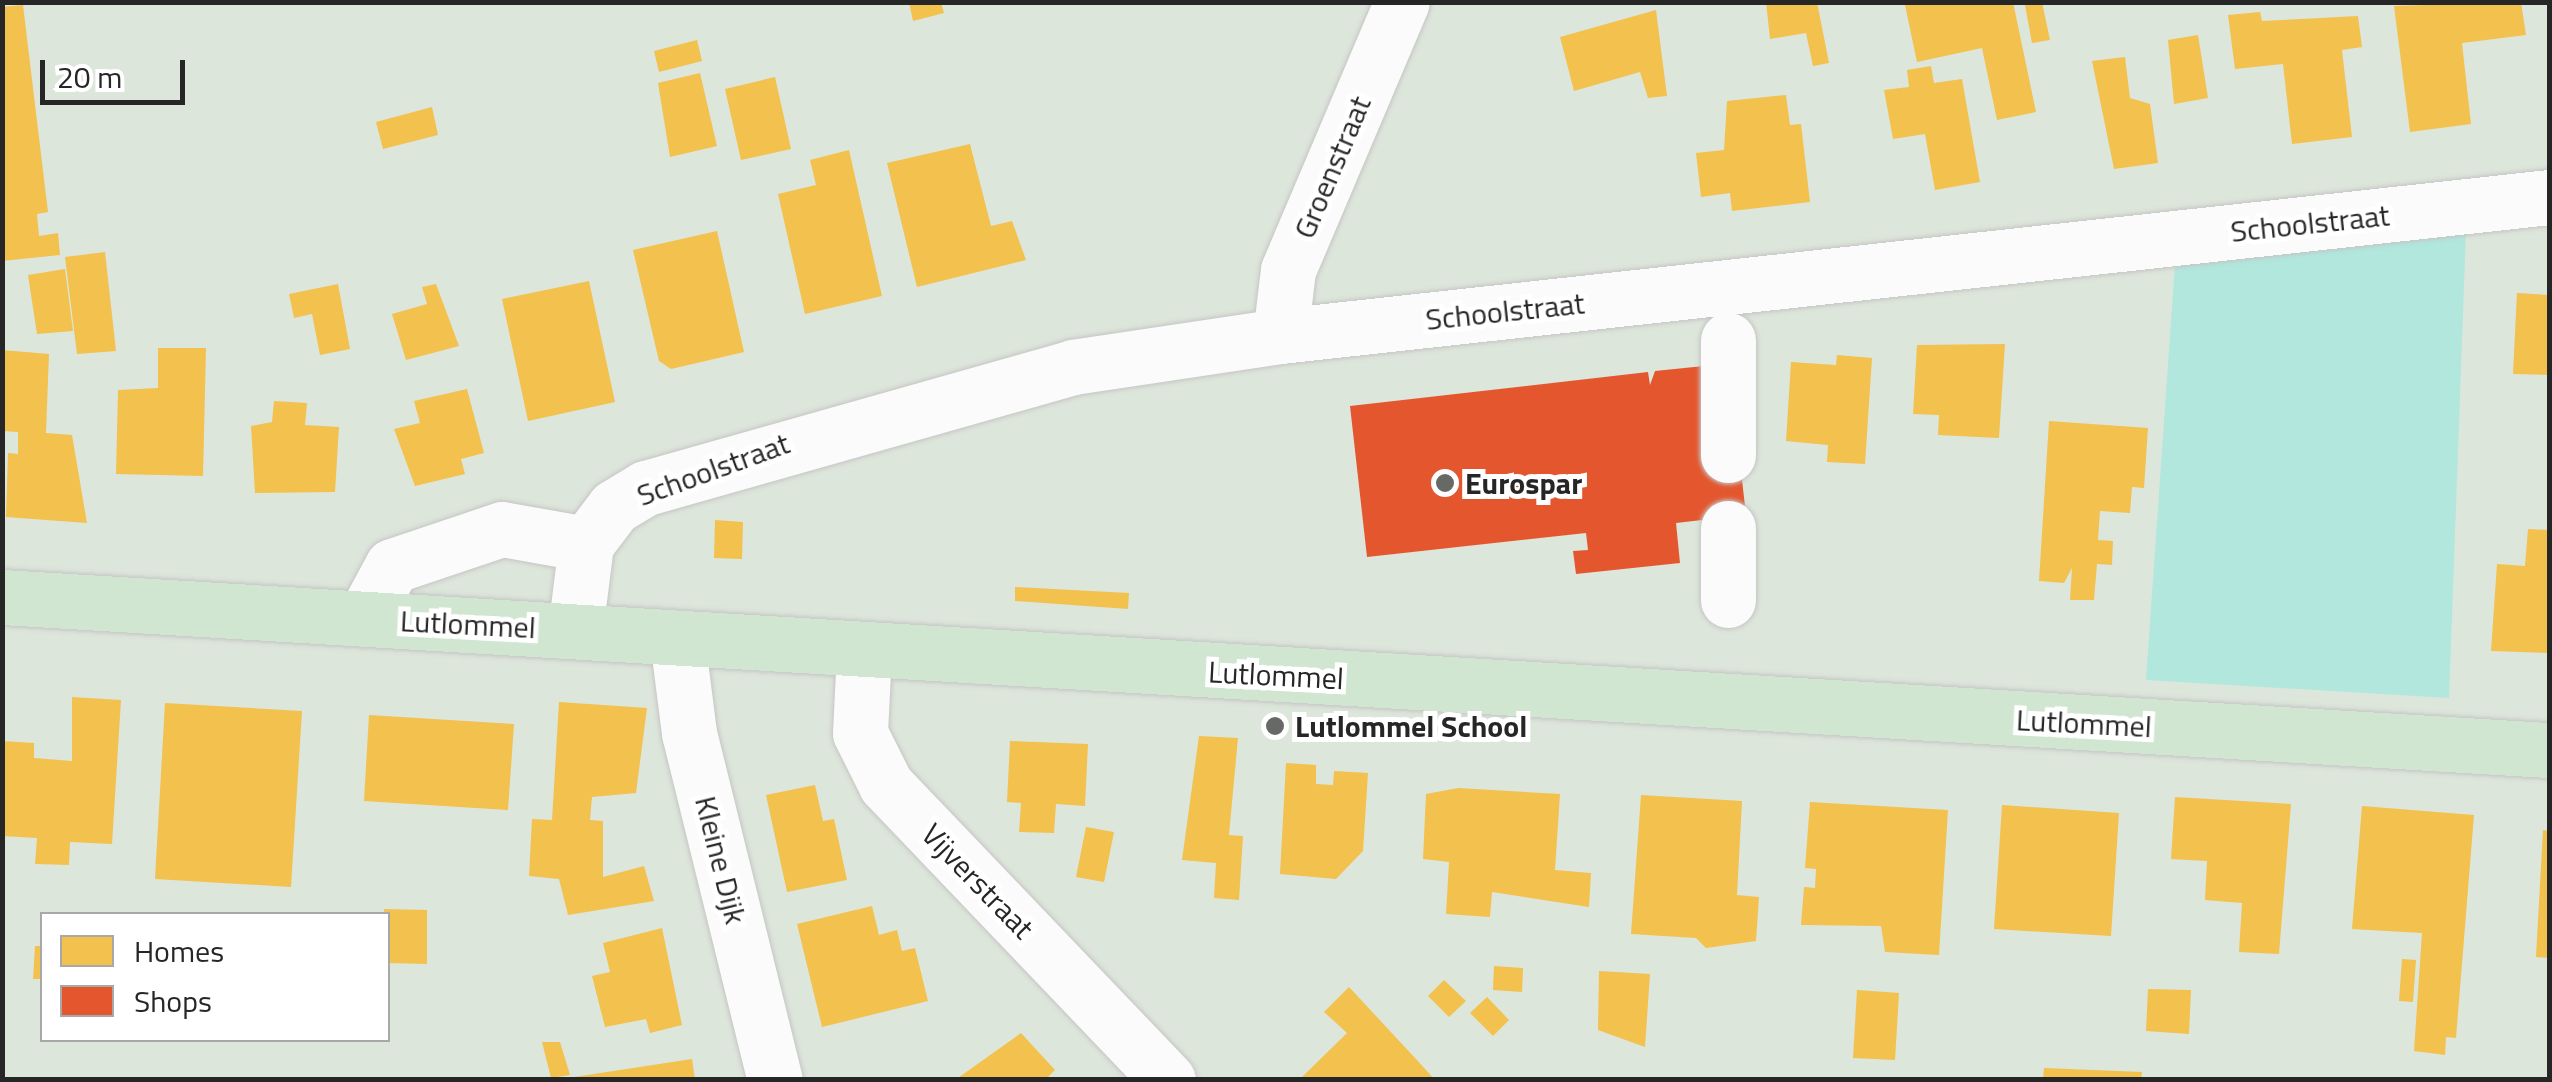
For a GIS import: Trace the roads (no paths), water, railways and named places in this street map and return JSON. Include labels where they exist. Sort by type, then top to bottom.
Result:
[{"type":"main road","name":"Lutlommel","points":[[2,597],[2550,750]]},
{"type":"street","name":"Groenstraat","points":[[1280,336],[1288,270],[1402,2]]},
{"type":"street","name":"Schoolstraat","points":[[586,544],[614,508],[646,488],[794,439],[1073,367],[1280,336],[2550,197]]},
{"type":"street","points":[[1728,340],[1728,455]]},
{"type":"street","points":[[1728,528],[1728,600]]},
{"type":"street","points":[[364,618],[392,566],[502,529],[586,544],[575,631]]},
{"type":"street","name":"Kleine Dijk","points":[[677,639],[690,732],[775,1080]]},
{"type":"street","name":"Vijverstraat","points":[[864,650],[860,733],[886,785],[1168,1080]]},
{"type":"place","name":"Eurospar","points":[[1445,483]]},
{"type":"place","name":"Lutlommel School","points":[[1275,726]]}]
